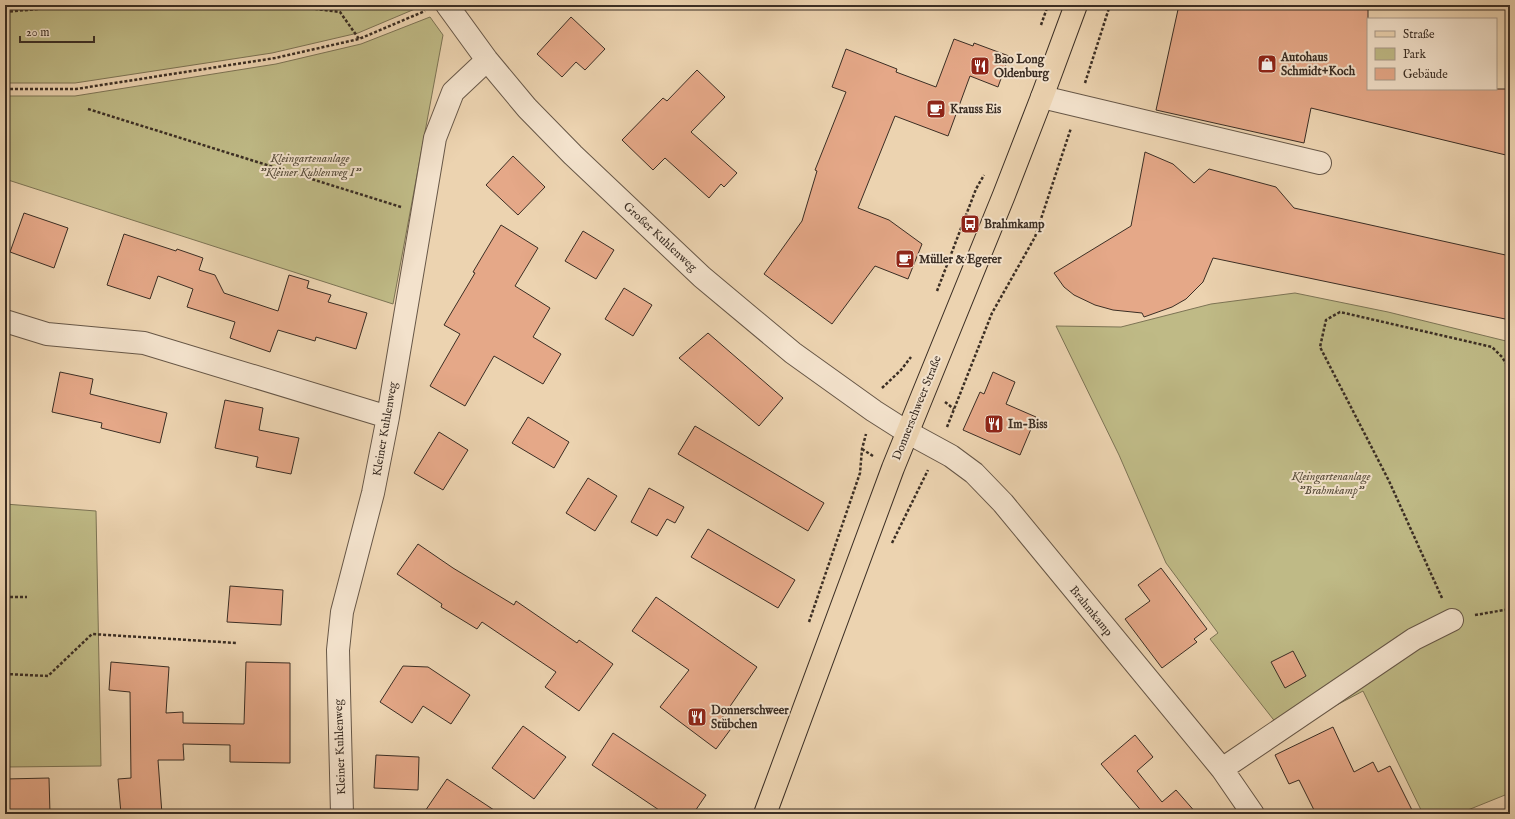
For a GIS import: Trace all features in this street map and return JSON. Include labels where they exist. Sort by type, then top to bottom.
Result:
[{"type":"main road","name":"Donnerschweer Straße","points":[[765,814],[907,432],[1004,195],[1076,5]]},
{"type":"street","name":"Großer Kuhlenweg","points":[[440,7],[542,124],[702,277],[793,353],[874,411],[907,432]]},
{"type":"street","name":"Kleiner Kuhlenweg","points":[[342,814],[338,650],[342,612],[373,493],[388,417],[435,138],[453,92],[487,60]]},
{"type":"street","points":[[1042,97],[1320,163]]},
{"type":"street","points":[[5,321],[47,334],[144,343],[388,417]]},
{"type":"street","name":"Brahmkamp","points":[[907,432],[951,456],[974,473],[1003,503],[1222,769],[1253,814]]},
{"type":"street","points":[[1222,769],[1414,638],[1452,620]]},
{"type":"path","points":[[5,12],[81,5]]},
{"type":"path","points":[[285,5],[340,12],[359,39]]},
{"type":"path","points":[[889,550],[938,449],[992,313],[1035,237],[1110,5]]},
{"type":"path","points":[[5,89],[76,89],[275,58],[359,39],[440,7]]},
{"type":"path","points":[[88,109],[422,214]]},
{"type":"path","points":[[1510,370],[1502,357],[1492,347],[1340,312],[1326,320],[1320,347],[1388,481],[1452,620],[1510,609]]},
{"type":"path","points":[[5,597],[27,597]]},
{"type":"path","points":[[5,674],[48,676],[92,634],[236,644]]},
{"type":"green space","points":[[5,5],[422,6],[358,33],[272,53],[75,83],[5,83]]},
{"type":"green space","name":"Kleingartenanlage \"Kleiner Kuhlenweg I\"","points":[[430,17],[443,35],[393,304],[5,179],[5,96],[75,96],[276,64],[361,44]]},
{"type":"green space","name":"Kleingartenanlage \"Brahmkamp\"","points":[[1295,293],[1388,312],[1510,342],[1510,793],[1458,814],[1423,814],[1363,691],[1284,733],[1210,639],[1218,633],[1166,563],[1119,455],[1056,326],[1121,327],[1211,304]]},
{"type":"green space","points":[[5,504],[96,511],[101,766],[5,767]]},
{"type":"building","name":"Autohaus Schmidt+Koch","points":[[1179,5],[1356,5],[1368,8],[1367,90],[1510,89],[1510,156],[1311,108],[1304,143],[1156,110]]},
{"type":"building","points":[[571,17],[605,49],[585,70],[576,62],[562,77],[537,54]]},
{"type":"building","points":[[954,39],[973,46],[974,43],[1009,56],[998,87],[970,76],[948,136],[895,116],[858,208],[889,220],[922,244],[908,279],[875,266],[832,324],[764,274],[802,221],[817,171],[815,170],[846,92],[832,87],[846,49],[897,69],[896,72],[936,87]]},
{"type":"building","points":[[697,70],[725,97],[691,132],[737,173],[724,187],[721,184],[709,198],[665,158],[653,170],[622,140],[663,98],[667,101]]},
{"type":"building","points":[[1145,152],[1173,164],[1194,183],[1209,169],[1276,187],[1294,208],[1510,256],[1510,320],[1213,258],[1203,282],[1186,299],[1172,307],[1144,317],[1142,313],[1113,310],[1095,305],[1074,295],[1064,287],[1054,273],[1131,226]]},
{"type":"building","points":[[513,156],[545,187],[518,215],[486,185]]},
{"type":"building","points":[[24,213],[68,228],[54,268],[10,252]]},
{"type":"building","points":[[501,225],[538,248],[515,286],[550,308],[533,337],[561,354],[543,384],[494,356],[465,406],[430,386],[460,334],[444,325]]},
{"type":"building","points":[[583,231],[614,250],[596,279],[565,261]]},
{"type":"building","points":[[124,234],[203,258],[199,270],[215,275],[224,293],[278,311],[289,275],[309,281],[307,288],[331,295],[328,302],[367,313],[356,349],[316,337],[315,341],[278,330],[270,352],[230,338],[235,322],[187,307],[193,289],[158,276],[150,299],[107,285]]},
{"type":"building","points":[[624,288],[652,305],[633,336],[605,319]]},
{"type":"building","points":[[708,333],[783,398],[759,426],[679,358]]},
{"type":"building","points":[[60,372],[93,379],[90,394],[167,413],[160,443],[101,428],[102,423],[52,412]]},
{"type":"building","points":[[993,372],[1015,382],[1006,404],[1036,417],[1020,455],[963,430],[980,392],[984,394]]},
{"type":"building","points":[[225,400],[263,408],[259,430],[299,438],[291,474],[256,467],[258,457],[215,448]]},
{"type":"building","points":[[528,417],[569,442],[554,468],[512,443]]},
{"type":"building","points":[[695,426],[824,503],[808,531],[678,454]]},
{"type":"building","points":[[439,432],[468,450],[443,490],[414,473]]},
{"type":"building","points":[[588,478],[617,496],[595,531],[566,513]]},
{"type":"building","points":[[649,488],[684,507],[675,523],[667,519],[657,536],[631,522]]},
{"type":"building","points":[[708,529],[795,580],[778,608],[691,557]]},
{"type":"building","points":[[418,544],[453,568],[514,605],[516,601],[577,643],[579,640],[613,664],[579,711],[545,687],[556,672],[482,622],[477,629],[441,607],[442,604],[397,574]]},
{"type":"building","points":[[1161,568],[1207,629],[1194,639],[1197,642],[1162,668],[1125,619],[1150,601],[1138,585]]},
{"type":"building","points":[[230,586],[283,590],[281,625],[227,622]]},
{"type":"building","points":[[656,597],[757,667],[722,718],[733,726],[716,749],[660,707],[689,670],[632,631]]},
{"type":"building","points":[[1293,651],[1306,676],[1285,688],[1271,662]]},
{"type":"building","points":[[111,662],[169,667],[166,713],[183,712],[183,723],[244,724],[246,662],[290,663],[290,763],[230,762],[230,745],[183,744],[184,760],[158,760],[162,814],[121,814],[118,779],[131,778],[130,692],[109,690]]},
{"type":"building","points":[[403,666],[428,667],[470,695],[451,724],[423,706],[412,723],[380,702]]},
{"type":"building","points":[[523,726],[566,757],[534,799],[492,768]]},
{"type":"building","points":[[1333,727],[1354,772],[1373,762],[1378,772],[1390,766],[1414,814],[1316,814],[1299,780],[1289,784],[1275,755]]},
{"type":"building","points":[[613,733],[706,795],[693,814],[665,814],[592,765]]},
{"type":"building","points":[[1135,735],[1153,757],[1137,771],[1162,802],[1176,790],[1197,814],[1144,814],[1101,764]]},
{"type":"building","points":[[376,755],[419,757],[418,790],[374,788]]},
{"type":"building","points":[[49,778],[50,814],[5,814],[5,779]]},
{"type":"building","points":[[447,779],[500,814],[423,814]]},
{"type":"place","name":"Autohaus Schmidt+Koch","points":[[1267,64]]},
{"type":"place","name":"Bao Long Oldenburg","points":[[980,66]]},
{"type":"place","name":"Krauss Eis","points":[[936,109]]},
{"type":"place","name":"Brahmkamp","points":[[970,224]]},
{"type":"place","name":"Müller & Egerer","points":[[905,259]]},
{"type":"place","name":"Im-Biss","points":[[994,424]]},
{"type":"place","name":"Donnerschweer Stübchen","points":[[697,717]]}]
